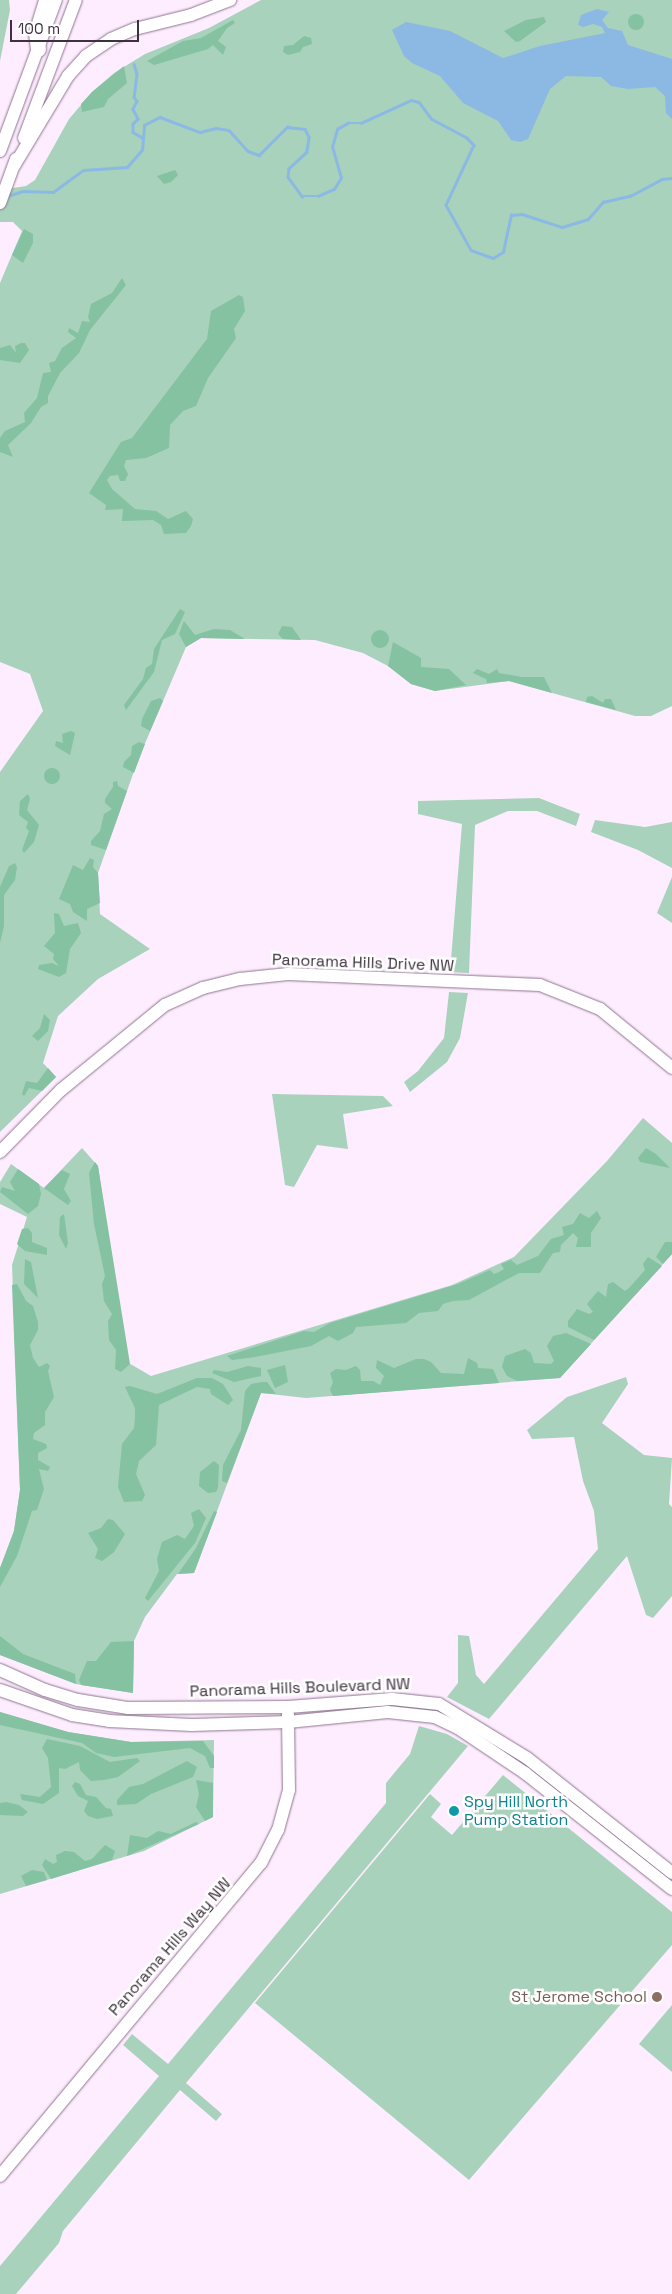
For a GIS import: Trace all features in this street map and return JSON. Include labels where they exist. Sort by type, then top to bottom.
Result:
[{"type":"main road","points":[[38,49],[36,32],[46,0]]},
{"type":"street","points":[[0,151],[56,0]]},
{"type":"street","points":[[0,203],[76,0]]},
{"type":"street","points":[[14,166],[68,76],[86,56],[111,39],[135,29],[191,15],[225,1]]},
{"type":"street","name":"Panorama Hills Drive NW","points":[[0,1152],[61,1090],[165,1005],[203,988],[240,979],[288,974],[540,985],[600,1009],[672,1068]]},
{"type":"street","name":"Panorama Hills Boulevard NW","points":[[0,1670],[53,1692],[128,1708],[288,1707],[392,1699],[439,1704],[527,1758],[672,1873]]},
{"type":"street","name":"Panorama Hills Boulevard NW","points":[[0,1690],[72,1715],[109,1721],[192,1725],[288,1722],[410,1712],[458,1728],[525,1773],[672,1889]]},
{"type":"street","name":"Panorama Hills Way NW","points":[[0,2176],[261,1863],[278,1830],[289,1790],[288,1707]]},
{"type":"green space","points":[[0,0],[9,0],[10,10],[0,61]]},
{"type":"green space","points":[[261,0],[672,0],[672,706],[651,716],[635,716],[509,681],[435,691],[411,684],[388,666],[363,653],[315,640],[201,638],[186,647],[138,760],[98,873],[100,914],[150,949],[98,979],[58,1016],[43,1063],[56,1077],[0,1132],[0,772],[43,711],[30,674],[0,662],[0,283],[22,231],[13,222],[0,222],[0,190],[26,186],[35,180],[69,119],[92,92],[114,73],[145,54],[209,28]]},
{"type":"green space","points":[[633,14],[639,14],[644,19],[642,28],[633,30],[628,25],[628,19]]},
{"type":"green space","points":[[544,17],[546,22],[520,41],[516,42],[504,31],[526,20]]},
{"type":"green space","points":[[233,20],[235,23],[227,28],[218,41],[226,47],[223,55],[213,45],[208,49],[154,65],[147,61],[183,41],[201,38]]},
{"type":"green space","points":[[304,36],[311,38],[312,44],[303,47],[300,52],[288,55],[283,52],[284,46],[293,45]]},
{"type":"green space","points":[[124,66],[127,83],[108,99],[104,107],[82,112],[81,104],[92,92]]},
{"type":"green space","points":[[175,170],[178,175],[171,182],[164,184],[157,176]]},
{"type":"green space","points":[[24,229],[33,234],[33,243],[23,263],[12,255]]},
{"type":"green space","points":[[122,278],[126,285],[90,330],[79,353],[60,373],[48,396],[48,403],[41,407],[31,423],[8,445],[13,457],[0,452],[0,438],[5,431],[25,422],[24,413],[37,398],[43,373],[51,372],[49,363],[55,361],[62,348],[76,338],[68,332],[69,328],[78,333],[82,321],[90,322],[88,317],[91,304],[112,293]]},
{"type":"green space","points":[[239,295],[243,297],[245,311],[234,329],[236,338],[208,378],[196,406],[183,411],[170,425],[169,448],[146,458],[126,460],[124,466],[128,474],[125,481],[120,481],[118,475],[110,476],[107,480],[112,489],[135,509],[156,511],[168,519],[186,511],[193,519],[191,526],[186,533],[164,534],[161,525],[153,520],[122,521],[123,509],[105,510],[106,505],[89,493],[121,442],[132,438],[207,339],[211,311]]},
{"type":"green space","points":[[25,343],[29,350],[20,363],[0,360],[0,348],[10,345],[16,353],[15,346]]},
{"type":"green space","points":[[180,609],[185,612],[175,634],[162,640],[154,672],[126,710],[124,705],[143,679],[146,668],[152,664],[154,649]]},
{"type":"green space","points":[[184,621],[195,635],[214,629],[230,630],[245,639],[201,638],[186,647],[179,634]]},
{"type":"green space","points":[[282,626],[292,627],[301,640],[283,639],[278,634]]},
{"type":"green space","points":[[380,630],[386,633],[389,639],[386,645],[380,648],[374,645],[371,639],[374,633]]},
{"type":"green space","points":[[393,642],[421,658],[421,667],[449,669],[466,685],[435,691],[411,684],[388,666]]},
{"type":"green space","points":[[477,669],[489,674],[497,669],[499,673],[522,677],[544,677],[552,693],[509,681],[487,683],[486,679],[473,673]]},
{"type":"green space","points":[[592,696],[603,703],[605,699],[611,699],[616,710],[586,702],[587,697]]},
{"type":"green space","points":[[160,698],[163,701],[150,731],[141,726],[142,719],[151,701]]},
{"type":"green space","points":[[71,731],[75,733],[70,755],[55,746],[56,741],[63,743],[62,734]]},
{"type":"green space","points":[[139,742],[145,744],[134,773],[123,767],[124,762],[131,755],[132,746]]},
{"type":"green space","points":[[52,768],[58,770],[60,776],[58,782],[52,784],[46,782],[44,776],[46,770]]},
{"type":"green space","points":[[117,781],[118,786],[127,791],[106,850],[91,845],[91,841],[100,831],[104,814],[112,809],[105,803],[105,799],[113,787],[113,782]]},
{"type":"green space","points":[[28,794],[30,799],[27,810],[39,825],[34,842],[24,853],[22,850],[29,831],[26,828],[28,822],[19,815],[20,801]]},
{"type":"green space","points":[[539,798],[580,814],[576,826],[537,811],[508,811],[475,825],[469,973],[450,972],[462,824],[418,814],[418,801]]},
{"type":"green space","points":[[595,820],[645,827],[672,822],[672,868],[638,850],[591,832]]},
{"type":"green space","points":[[90,858],[94,860],[93,867],[98,873],[100,903],[87,909],[87,921],[73,912],[70,904],[59,899],[73,865],[83,870]]},
{"type":"green space","points":[[15,863],[17,867],[15,880],[4,895],[4,926],[0,943],[0,887],[9,866]]},
{"type":"green space","points":[[672,877],[672,923],[657,913]]},
{"type":"green space","points":[[54,913],[59,914],[64,926],[78,923],[81,933],[70,949],[66,973],[59,977],[38,969],[39,965],[52,963],[59,966],[53,959],[54,954],[44,946],[55,933]]},
{"type":"green space","points":[[449,992],[468,993],[460,1038],[447,1062],[410,1092],[404,1082],[418,1071],[444,1038]]},
{"type":"green space","points":[[44,1014],[50,1020],[48,1031],[38,1041],[32,1036],[40,1028]]},
{"type":"green space","points":[[48,1068],[56,1077],[42,1091],[29,1088],[24,1096],[22,1094],[26,1081],[37,1083]]},
{"type":"green space","points":[[272,1094],[383,1096],[393,1106],[343,1114],[348,1149],[317,1145],[294,1187],[285,1185]]},
{"type":"green space","points":[[643,1118],[672,1143],[672,1254],[560,1378],[306,1398],[261,1393],[194,1573],[177,1574],[145,1617],[134,1641],[133,1693],[76,1684],[0,1655],[0,1568],[14,1531],[20,1490],[12,1265],[27,1217],[0,1204],[0,1182],[11,1164],[44,1188],[82,1148],[98,1166],[127,1362],[151,1376],[452,1285],[514,1257],[607,1161]]},
{"type":"green space","points":[[646,1148],[656,1154],[670,1168],[640,1162],[638,1158]]},
{"type":"green space","points":[[95,1162],[98,1166],[130,1364],[121,1372],[115,1369],[116,1350],[109,1340],[108,1321],[112,1314],[104,1301],[102,1284],[105,1276],[94,1224],[89,1173]]},
{"type":"green space","points":[[18,1169],[39,1184],[41,1194],[38,1206],[28,1214],[0,1192],[2,1187],[15,1191],[10,1182]]},
{"type":"green space","points":[[62,1170],[70,1174],[64,1189],[71,1201],[68,1205],[44,1188]]},
{"type":"green space","points":[[597,1211],[601,1218],[591,1233],[591,1247],[576,1247],[578,1238],[573,1233],[561,1245],[560,1252],[553,1253],[540,1273],[519,1273],[469,1300],[443,1304],[438,1311],[419,1313],[406,1323],[356,1327],[353,1333],[338,1341],[329,1336],[311,1346],[255,1357],[232,1360],[227,1356],[304,1331],[314,1332],[330,1323],[458,1284],[490,1270],[494,1274],[504,1269],[501,1264],[511,1260],[517,1265],[538,1256],[551,1239],[564,1235],[562,1227],[573,1224],[580,1213],[589,1218]]},
{"type":"green space","points":[[64,1214],[68,1243],[66,1249],[59,1235],[60,1217]]},
{"type":"green space","points":[[28,1228],[32,1233],[32,1242],[47,1248],[47,1255],[25,1251],[17,1244],[22,1229]]},
{"type":"green space","points":[[665,1242],[672,1242],[672,1254],[663,1264],[656,1257]]},
{"type":"green space","points":[[648,1257],[662,1266],[594,1340],[568,1327],[568,1321],[577,1309],[589,1314],[593,1312],[587,1304],[598,1291],[606,1297],[608,1284],[613,1282],[625,1291],[629,1288],[645,1270],[643,1264]]},
{"type":"green space","points":[[25,1259],[31,1262],[38,1298],[24,1284]]},
{"type":"green space","points":[[17,1284],[26,1301],[33,1306],[38,1322],[38,1330],[30,1345],[33,1358],[39,1367],[47,1363],[50,1366],[48,1371],[54,1397],[45,1412],[45,1425],[34,1433],[33,1439],[46,1444],[47,1448],[38,1453],[38,1460],[50,1467],[48,1471],[39,1469],[44,1489],[37,1510],[32,1511],[17,1556],[0,1587],[0,1568],[14,1531],[20,1490],[12,1285]]},
{"type":"green space","points":[[566,1333],[591,1344],[560,1378],[517,1381],[507,1376],[502,1367],[505,1356],[525,1349],[531,1353],[534,1363],[551,1364],[554,1361],[547,1346],[553,1336]]},
{"type":"green space","points":[[468,1358],[477,1363],[478,1368],[493,1369],[499,1383],[333,1396],[330,1390],[333,1382],[330,1373],[336,1369],[346,1370],[356,1366],[360,1370],[361,1381],[373,1381],[380,1385],[384,1376],[376,1368],[377,1360],[394,1368],[416,1359],[424,1359],[431,1362],[441,1373],[464,1374]]},
{"type":"green space","points":[[285,1365],[288,1382],[275,1388],[267,1370]]},
{"type":"green space","points":[[248,1366],[261,1368],[261,1376],[234,1382],[212,1373],[214,1370],[227,1372]]},
{"type":"green space","points":[[626,1377],[628,1384],[602,1423],[644,1455],[672,1458],[669,1504],[672,1507],[672,1596],[653,1618],[646,1615],[627,1556],[489,1719],[447,1697],[458,1683],[458,1635],[469,1636],[476,1675],[484,1684],[598,1549],[594,1511],[583,1481],[574,1437],[532,1439],[527,1430],[567,1397]]},
{"type":"green space","points":[[197,1378],[212,1378],[223,1384],[233,1400],[228,1405],[211,1394],[210,1389],[197,1387],[159,1405],[156,1445],[139,1461],[136,1474],[145,1495],[142,1501],[124,1502],[118,1487],[122,1444],[134,1428],[135,1418],[135,1408],[125,1387],[130,1386],[157,1394]]},
{"type":"green space","points":[[267,1382],[276,1394],[261,1393],[227,1483],[222,1481],[223,1465],[241,1430],[245,1391],[251,1384]]},
{"type":"green space","points":[[214,1461],[219,1465],[218,1488],[216,1492],[208,1493],[199,1486],[200,1472]]},
{"type":"green space","points":[[199,1509],[206,1518],[195,1543],[148,1601],[145,1598],[159,1571],[157,1559],[162,1542],[177,1535],[185,1539],[194,1526],[191,1513]]},
{"type":"green space","points":[[214,1511],[217,1512],[194,1573],[178,1574],[196,1548]]},
{"type":"green space","points":[[108,1519],[113,1520],[125,1534],[114,1552],[102,1561],[95,1558],[98,1549],[88,1533],[101,1528]]},
{"type":"green space","points":[[0,1636],[23,1654],[75,1674],[76,1684],[0,1655]]},
{"type":"green space","points":[[134,1641],[133,1693],[81,1685],[79,1680],[87,1661],[96,1661],[111,1642]]},
{"type":"green space","points":[[0,1712],[68,1732],[131,1742],[214,1740],[213,1817],[144,1851],[0,1894]]},
{"type":"green space","points":[[0,1712],[68,1732],[131,1742],[203,1741],[214,1756],[214,1768],[210,1768],[205,1756],[190,1748],[114,1757],[96,1753],[82,1743],[0,1725]]},
{"type":"green space","points":[[419,1726],[447,1734],[468,1746],[186,2083],[222,2114],[216,2121],[180,2090],[63,2231],[59,2243],[16,2294],[0,2294],[0,2266],[159,2076],[123,2045],[132,2034],[168,2064],[386,1803],[386,1783],[410,1754]]},
{"type":"green space","points":[[47,1739],[80,1746],[110,1762],[137,1758],[140,1761],[118,1777],[104,1780],[91,1781],[80,1770],[79,1762],[65,1769],[59,1768],[59,1793],[43,1804],[22,1800],[20,1794],[40,1797],[51,1787],[48,1758],[42,1748]]},
{"type":"green space","points":[[187,1761],[197,1767],[193,1777],[151,1794],[136,1804],[117,1805],[117,1800],[129,1787],[143,1784]]},
{"type":"green space","points":[[503,1775],[672,1912],[672,1945],[469,2180],[255,2003],[430,1794],[441,1804],[431,1817],[452,1835]]},
{"type":"green space","points":[[196,1780],[213,1783],[213,1817],[205,1821],[196,1807],[199,1794]]},
{"type":"green space","points":[[75,1782],[80,1784],[86,1795],[96,1797],[106,1808],[111,1809],[113,1816],[97,1819],[88,1816],[84,1811],[88,1801],[78,1796],[72,1786]]},
{"type":"green space","points":[[6,1802],[19,1805],[28,1812],[23,1816],[0,1815],[0,1803]]},
{"type":"green space","points":[[196,1822],[199,1824],[127,1856],[130,1835],[147,1838],[158,1831],[171,1834]]},
{"type":"green space","points":[[105,1845],[115,1851],[112,1860],[51,1879],[42,1865],[45,1859],[53,1864],[57,1862],[56,1855],[65,1851],[74,1852],[85,1861],[92,1859]]},
{"type":"green space","points":[[32,1870],[44,1872],[47,1880],[26,1886],[21,1876]]},
{"type":"green space","points":[[672,2005],[672,2072],[639,2044]]},
{"type":"water","points":[[597,9],[609,12],[602,20],[608,28],[622,31],[628,45],[672,59],[672,119],[666,113],[665,96],[655,87],[628,89],[611,86],[601,77],[566,76],[550,89],[528,139],[520,142],[511,140],[498,121],[463,103],[440,76],[412,63],[404,56],[392,30],[406,22],[450,31],[503,58],[540,46],[605,33],[602,27],[593,24],[583,27],[578,25],[581,15]]},
{"type":"waterway","points":[[134,64],[137,74],[134,97],[137,101],[133,109],[138,119],[133,124],[133,132],[143,138]]},
{"type":"waterway","points":[[7,196],[23,191],[53,192],[83,170],[127,167],[142,150],[144,125],[160,117],[200,132],[216,128],[229,130],[248,151],[259,155],[287,127],[305,129],[309,137],[307,152],[289,169],[288,177],[302,196],[318,196],[334,189],[341,178],[332,147],[337,129],[348,123],[361,123],[411,100],[419,102],[432,119],[467,138],[474,145],[446,205],[471,250],[493,258],[503,252],[511,215],[522,214],[562,227],[588,219],[603,202],[630,196],[662,179],[672,178]]},
{"type":"place","name":"Spy Hill North Pump Station","points":[[454,1811]]},
{"type":"place","name":"St Jerome School","points":[[657,1997]]}]
